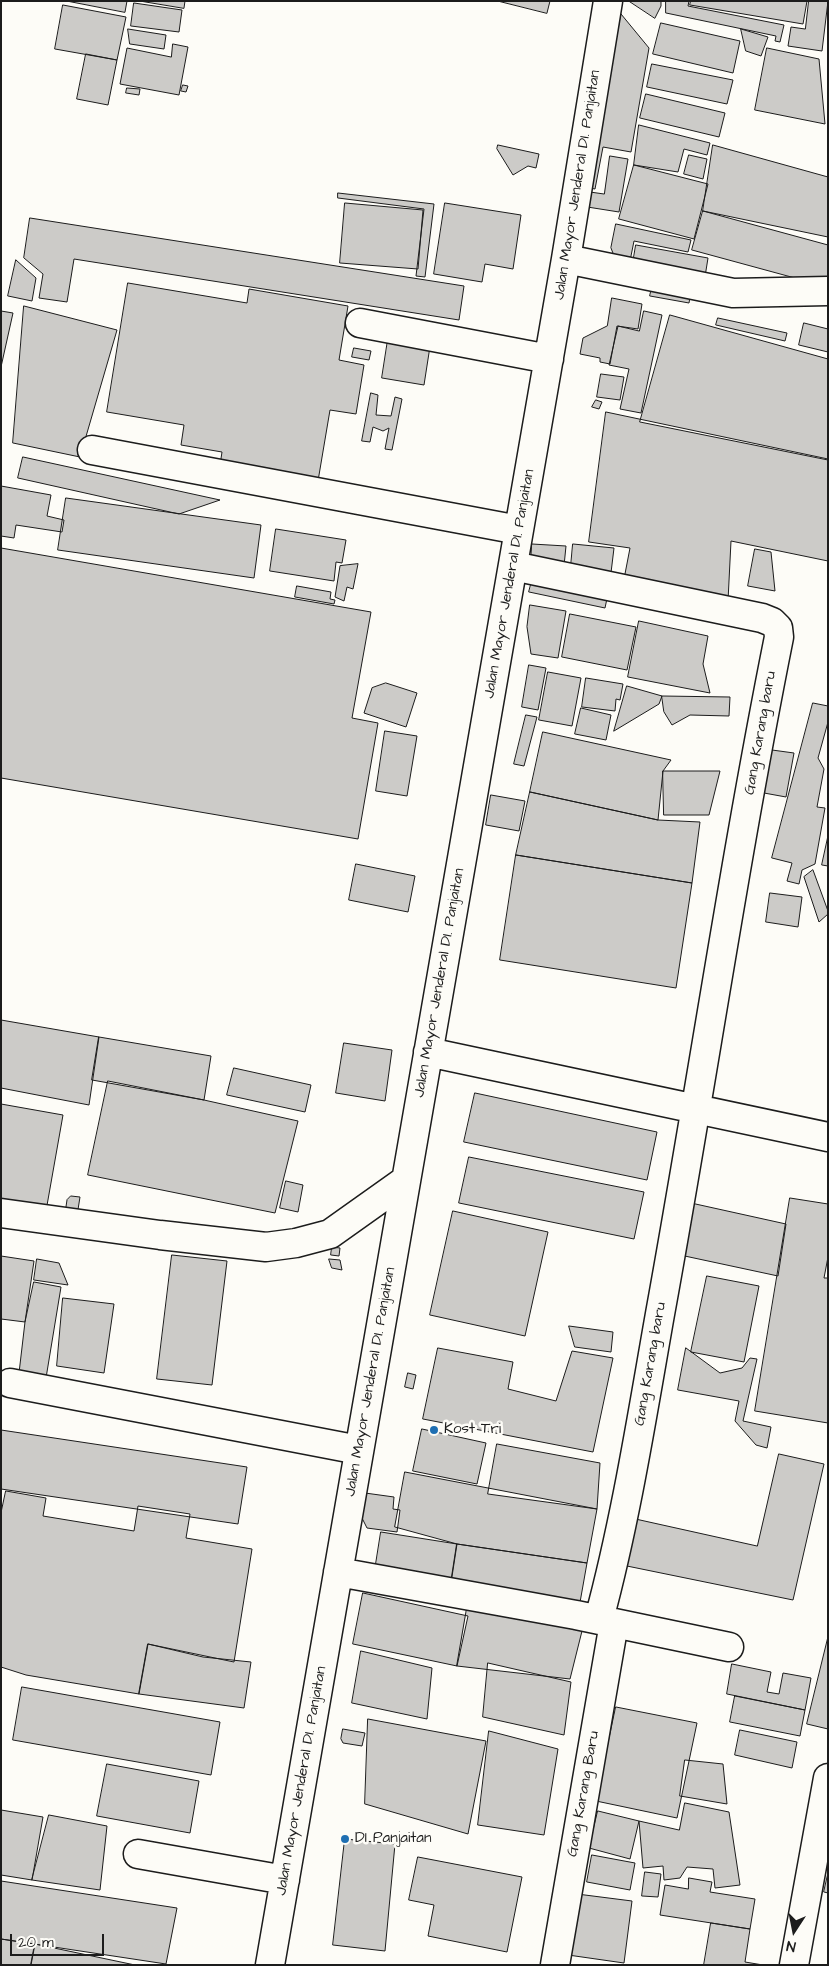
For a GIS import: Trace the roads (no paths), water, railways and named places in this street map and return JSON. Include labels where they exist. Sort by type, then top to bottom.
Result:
[{"type":"street","name":"Jalan Mayor Jenderal DI. Panjaitan","points":[[270,1965],[549,359],[608,1]]},
{"type":"street","points":[[566,259],[732,294],[828,291]]},
{"type":"street","points":[[360,323],[549,359]]},
{"type":"street","points":[[92,450],[519,530]]},
{"type":"street","name":"Gang Karang baru","points":[[513,566],[762,618],[778,628],[779,637],[763,718],[697,1108],[606,1621]]},
{"type":"street","points":[[428,1052],[828,1136]]},
{"type":"street","points":[[1,1213],[266,1247],[296,1243],[330,1234],[406,1180]]},
{"type":"street","points":[[10,1384],[359,1450]]},
{"type":"street","points":[[338,1572],[606,1621],[729,1647]]},
{"type":"street","name":"Gang Karang Baru","points":[[555,1965],[606,1621]]},
{"type":"street","points":[[794,1965],[828,1778]]},
{"type":"street","points":[[138,1854],[285,1880]]},
{"type":"place","name":"Kost Tri","points":[[434,1430]]},
{"type":"place","name":"DI Panjaitan","points":[[345,1839]]}]
